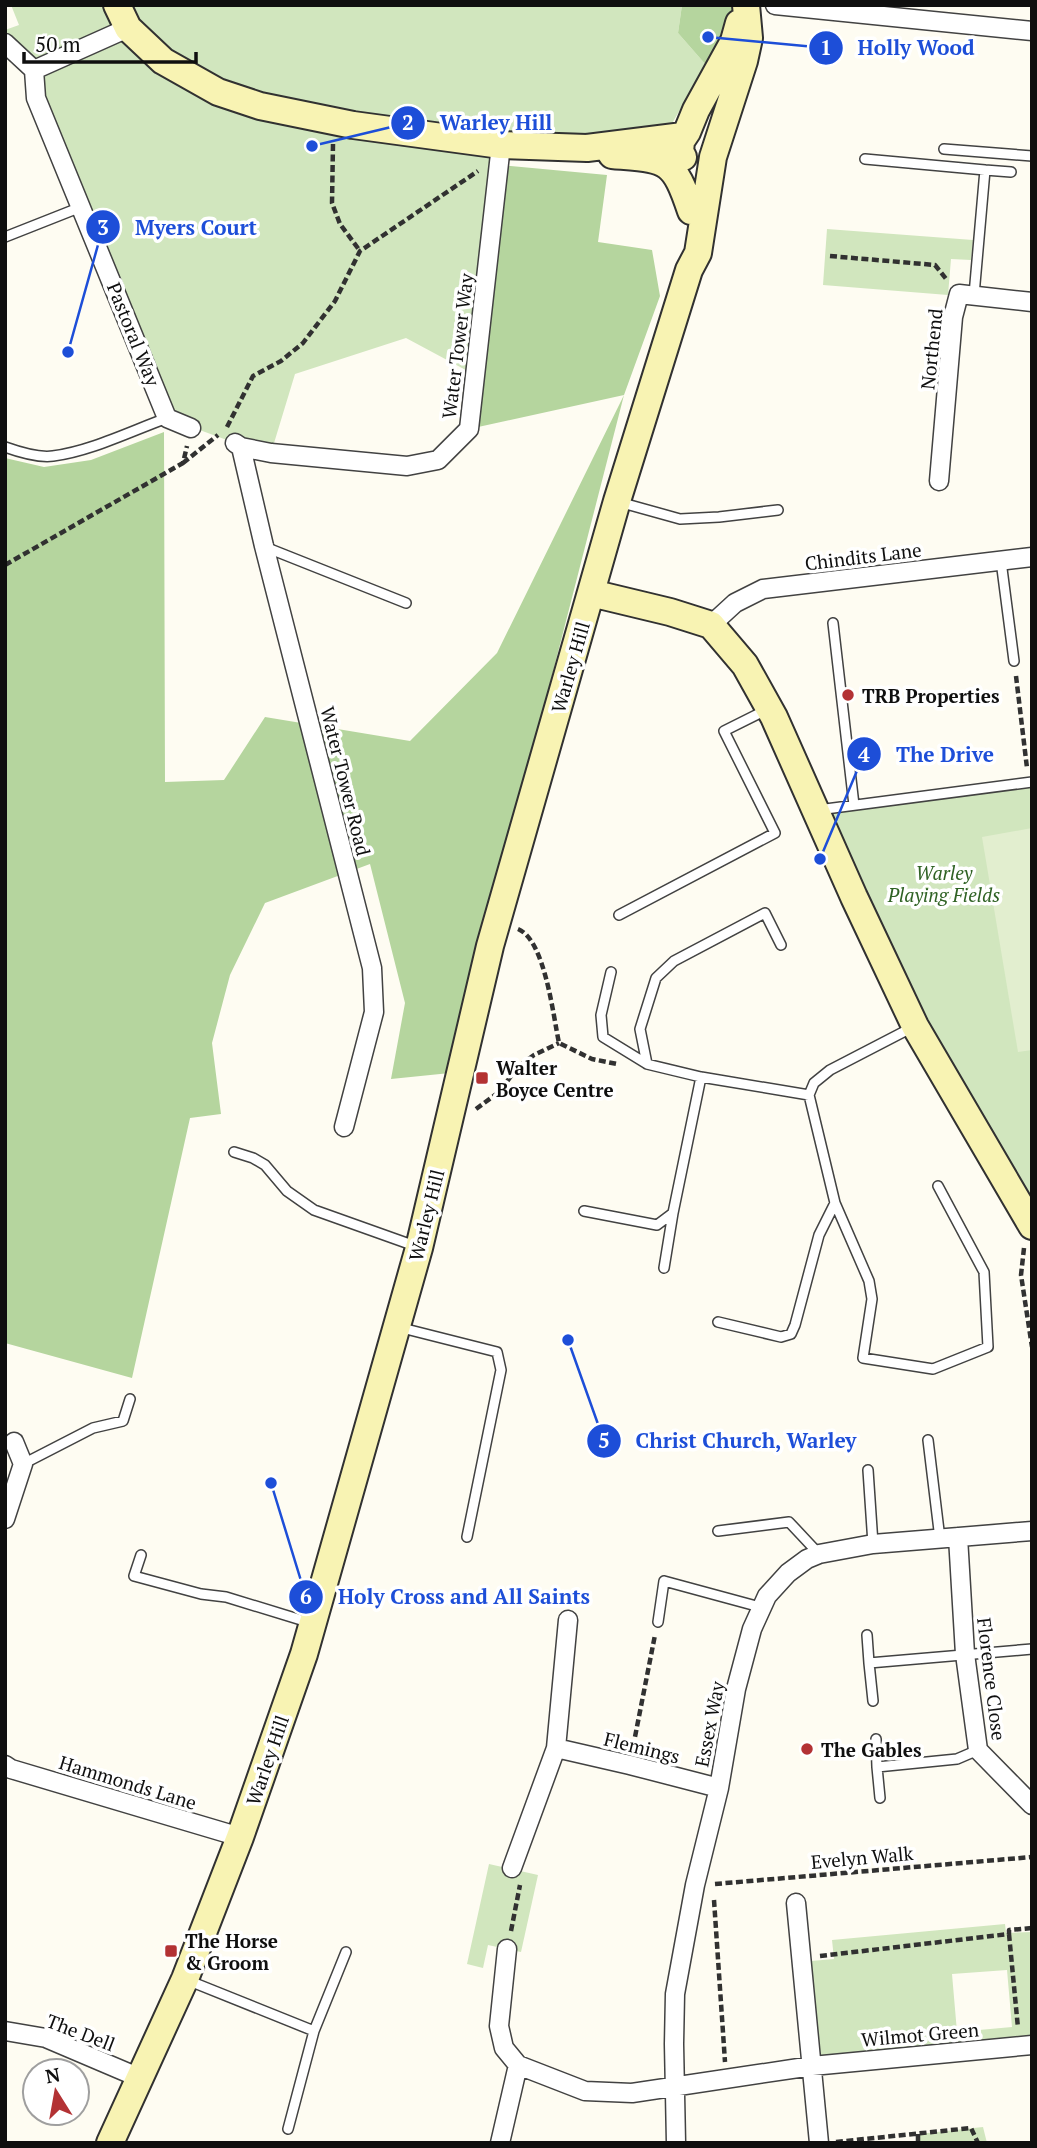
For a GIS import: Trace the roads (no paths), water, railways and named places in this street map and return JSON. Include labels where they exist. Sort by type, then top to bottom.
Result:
[{"type":"main road","name":"Warley Hill","points":[[690,270],[691,211],[685,146],[696,110],[734,41],[745,5]]},
{"type":"main road","name":"Warley Hill","points":[[110,2143],[185,1979],[240,1837],[313,1624],[419,1248],[491,946],[617,501],[690,270],[698,253],[715,153],[749,38],[745,5]]},
{"type":"main road","points":[[122,17],[163,61],[218,92],[260,106],[501,151],[685,146]]},
{"type":"main road","points":[[643,158],[685,146],[699,129],[714,137],[715,153]]},
{"type":"main road","points":[[587,148],[613,155],[662,162],[672,168],[684,189],[691,211]]},
{"type":"main road","points":[[591,593],[711,625],[745,665],[774,717],[915,1026],[1030,1223]]},
{"type":"street","points":[[775,5],[1032,31]]},
{"type":"street","points":[[5,43],[34,69],[122,17]]},
{"type":"street","name":"Pastoral Way","points":[[34,69],[36,98],[167,418]]},
{"type":"street","name":"Water Tower Way","points":[[238,445],[271,453],[407,466],[438,460],[469,429],[501,151]]},
{"type":"street","points":[[966,295],[1032,302]]},
{"type":"street","name":"Northend","points":[[939,481],[953,317],[966,295]]},
{"type":"street","points":[[167,418],[191,428]]},
{"type":"street","name":"Water Tower Road","points":[[238,445],[372,968],[374,1012],[344,1127]]},
{"type":"street","name":"Chindits Lane","points":[[711,625],[735,603],[763,589],[1032,557]]},
{"type":"street","points":[[5,1519],[23,1464],[14,1442]]},
{"type":"street","name":"Essex Way","points":[[676,2143],[675,1994],[695,1885],[719,1788],[736,1689],[760,1606],[788,1573],[818,1554],[873,1544],[1032,1531]]},
{"type":"street","name":"Florence Close","points":[[958,1537],[965,1654],[978,1750],[1032,1805]]},
{"type":"street","points":[[512,1868],[556,1748],[568,1620]]},
{"type":"street","name":"Flemings","points":[[556,1748],[719,1788]]},
{"type":"street","name":"Hammonds Lane","points":[[5,1765],[240,1837]]},
{"type":"street","points":[[796,1903],[820,2143]]},
{"type":"street","points":[[500,2143],[518,2065],[504,2048],[499,2026],[507,1949]]},
{"type":"street","name":"The Dell","points":[[5,2031],[46,2038],[139,2078]]},
{"type":"street","name":"Wilmot Green","points":[[518,2065],[585,2091],[632,2093],[812,2066],[1026,2045]]},
{"type":"lane","points":[[944,149],[1032,156]]},
{"type":"lane","points":[[865,159],[1011,172]]},
{"type":"lane","points":[[966,295],[985,170]]},
{"type":"lane","points":[[5,237],[81,207]]},
{"type":"lane","points":[[5,447],[50,457],[84,449],[167,418]]},
{"type":"lane","points":[[617,501],[680,519],[778,510]]},
{"type":"lane","points":[[264,546],[406,603]]},
{"type":"lane","points":[[1001,561],[1014,661]]},
{"type":"lane","points":[[833,623],[854,805]]},
{"type":"lane","points":[[619,915],[775,833],[724,732],[768,709]]},
{"type":"lane","points":[[816,811],[1030,782]]},
{"type":"lane","points":[[647,1064],[640,1029],[656,978],[674,961],[765,914],[781,945]]},
{"type":"lane","points":[[611,972],[601,1015],[603,1037],[647,1064],[701,1077],[809,1095]]},
{"type":"lane","points":[[915,1026],[830,1070],[814,1083],[809,1095],[835,1203],[869,1281],[872,1299],[863,1358],[933,1369],[988,1347],[984,1272],[938,1186]]},
{"type":"lane","points":[[664,1268],[701,1077]]},
{"type":"lane","points":[[234,1152],[265,1165],[287,1191],[314,1210],[419,1248]]},
{"type":"lane","points":[[718,1322],[781,1337],[791,1334],[819,1235],[835,1203]]},
{"type":"lane","points":[[584,1211],[657,1225],[673,1213]]},
{"type":"lane","points":[[396,1326],[497,1352],[501,1370],[467,1538]]},
{"type":"lane","points":[[23,1464],[93,1428],[123,1421],[130,1399]]},
{"type":"lane","points":[[928,1440],[940,1539]]},
{"type":"lane","points":[[868,1470],[873,1544]]},
{"type":"lane","points":[[718,1531],[789,1522],[818,1554]]},
{"type":"lane","points":[[141,1555],[134,1576],[201,1594],[226,1597],[313,1624]]},
{"type":"lane","points":[[657,1622],[664,1581],[760,1606]]},
{"type":"lane","points":[[867,1635],[873,1701]]},
{"type":"lane","points":[[869,1663],[1032,1649]]},
{"type":"lane","points":[[876,1739],[880,1798]]},
{"type":"lane","points":[[877,1767],[957,1759],[978,1750]]},
{"type":"lane","points":[[288,2129],[314,2031],[346,1952]]},
{"type":"lane","points":[[185,1979],[314,2031]]},
{"type":"place","name":"Holly Wood","points":[[708,37]]},
{"type":"place","name":"Warley Hill","points":[[312,146]]},
{"type":"place","name":"Myers Court","points":[[68,352]]},
{"type":"place","name":"TRB Properties","points":[[848,695]]},
{"type":"place","name":"The Drive","points":[[820,859]]},
{"type":"place","name":"Walter Boyce Centre","points":[[482,1078]]},
{"type":"place","name":"Christ Church, Warley","points":[[568,1340]]},
{"type":"place","name":"Holy Cross and All Saints","points":[[271,1483]]},
{"type":"place","name":"The Gables","points":[[807,1749]]},
{"type":"place","name":"The Horse & Groom","points":[[171,1951]]},
{"type":"park label","name":"Warley Playing Fields","points":[[944,883]]}]
